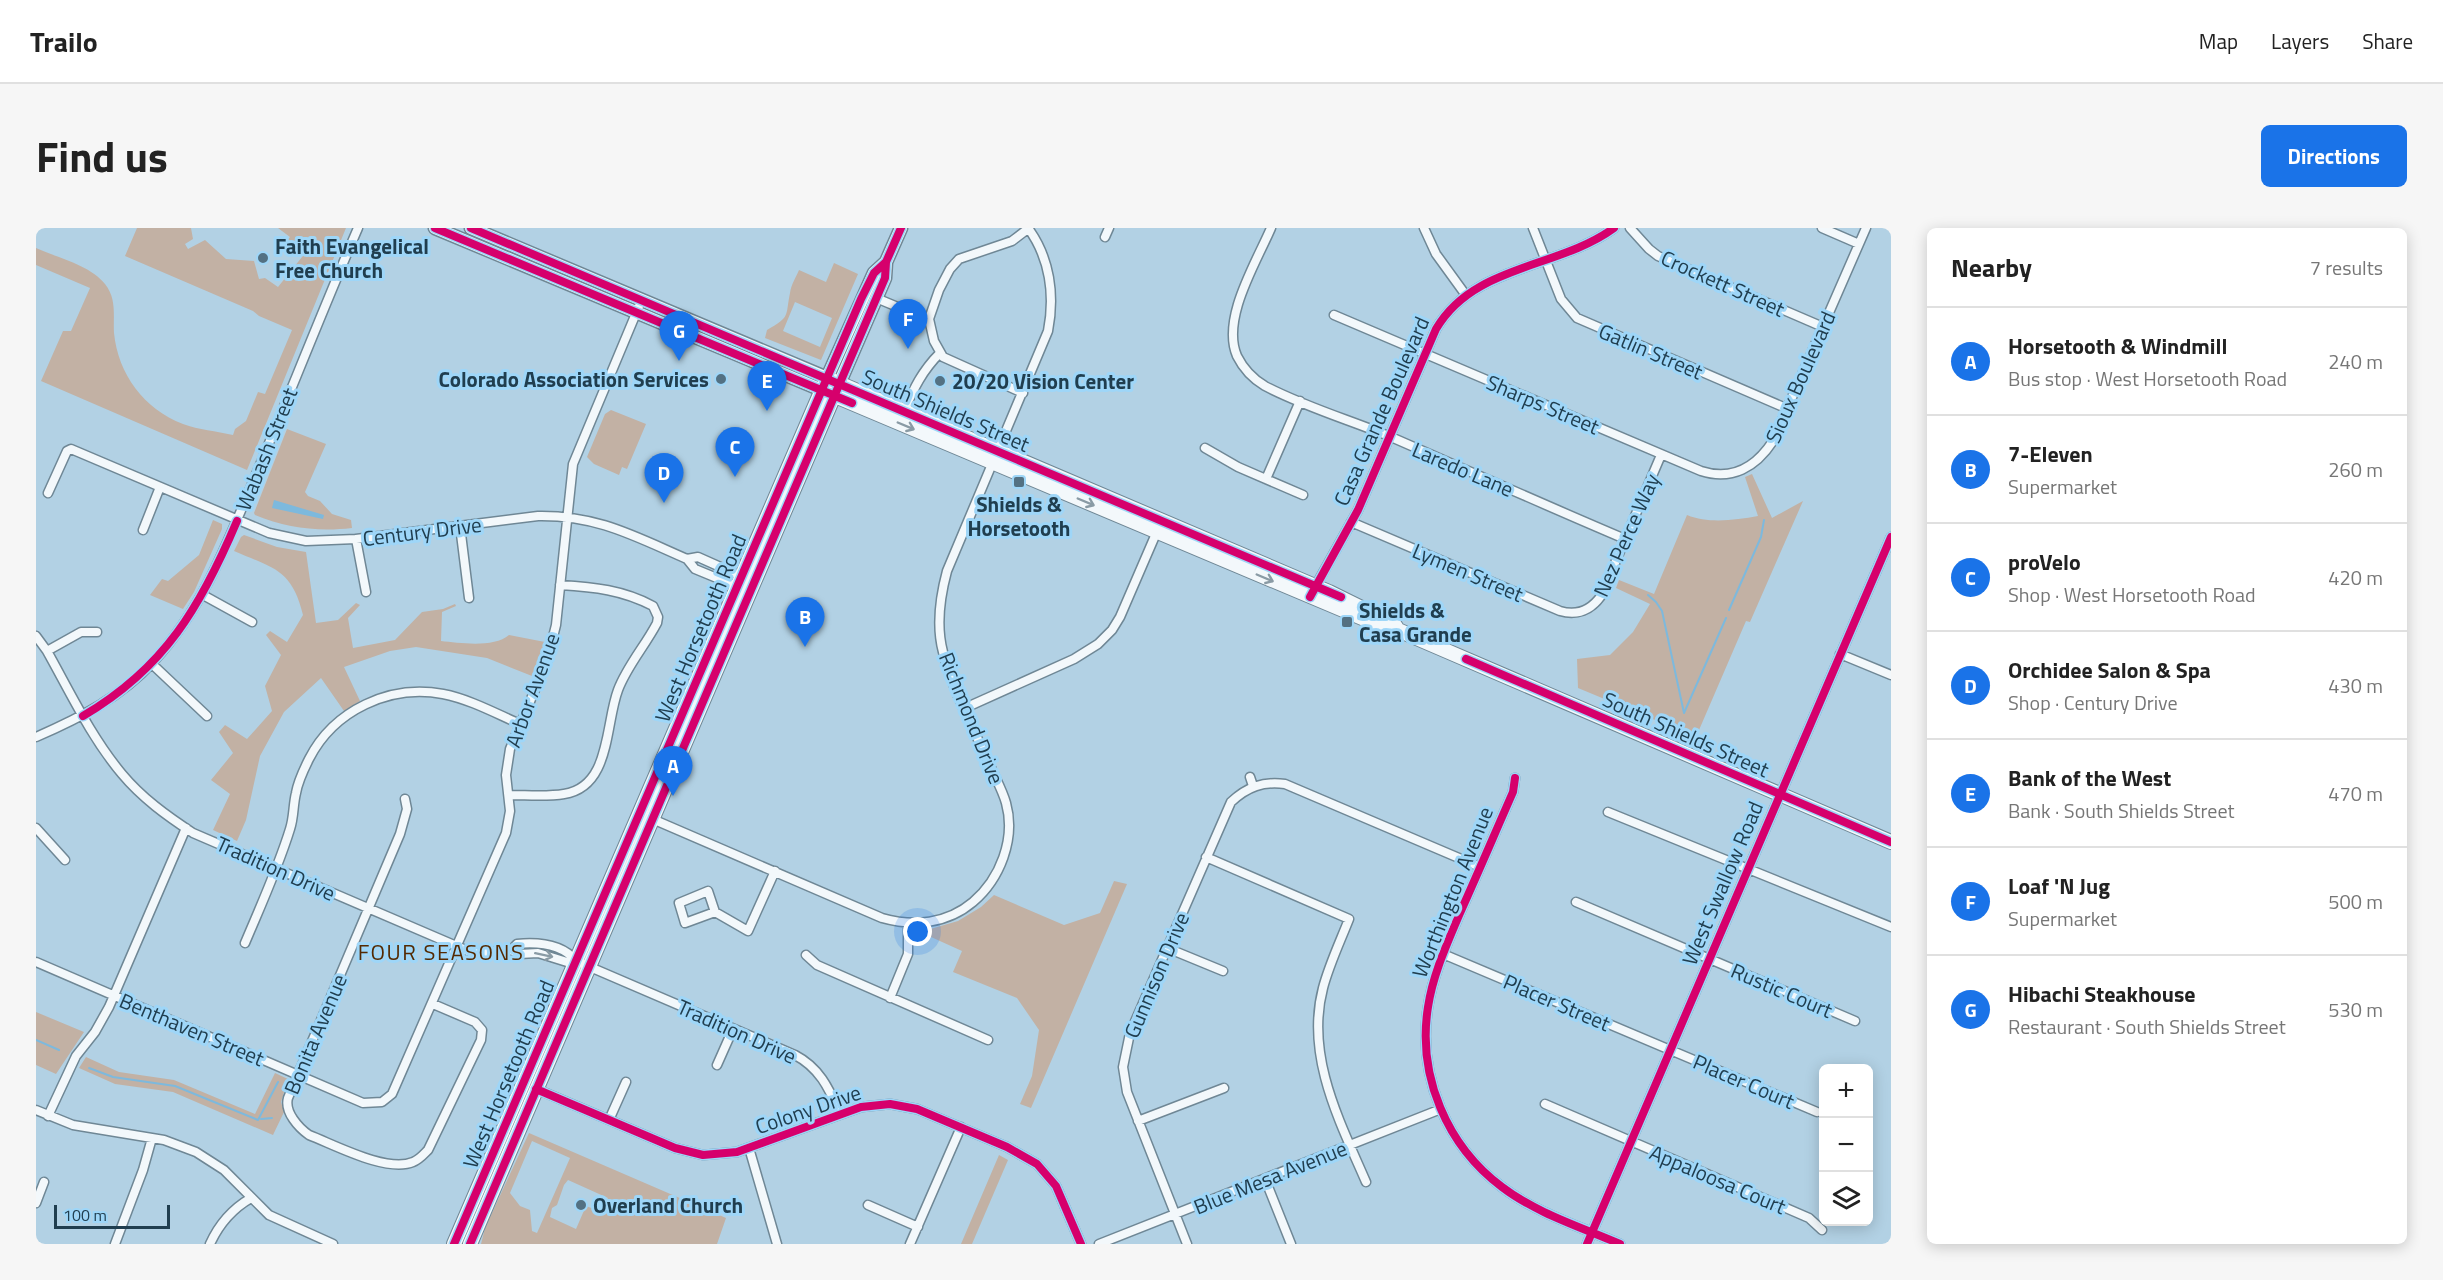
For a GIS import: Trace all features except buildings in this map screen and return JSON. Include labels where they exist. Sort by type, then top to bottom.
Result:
[{"type":"main road","name":"South Shields Street","points":[[435,228],[637,312],[830,387],[1313,592],[1394,624],[1398,630],[1891,842]]},
{"type":"main road","name":"South Shields Street","points":[[471,228],[642,299],[830,387],[904,411],[995,457]]},
{"type":"main road","name":"West Horsetooth Road","points":[[830,387],[885,278],[886,262],[901,228]]},
{"type":"main road","name":"West Horsetooth Road","points":[[470,1244],[530,1087],[830,387],[866,290],[874,273],[886,262]]},
{"type":"main road","name":"West Horsetooth Road","points":[[454,1244],[530,1087]]},
{"type":"street","name":"Wabash Street","points":[[36,737],[83,716],[114,696],[152,664],[203,595],[237,521],[286,404],[307,346],[358,228]]},
{"type":"street","points":[[1023,393],[953,364],[940,353],[934,341],[929,320],[939,290],[950,269],[959,259],[1012,241],[1028,228]]},
{"type":"street","name":"Richmond Drive","points":[[908,923],[945,918],[970,904],[994,877],[1007,845],[1009,819],[1006,802],[965,708],[943,652],[939,634],[941,599],[947,571],[1043,345],[1051,305],[1050,281],[1044,259],[1028,228]]},
{"type":"street","name":"Laredo Lane","points":[[1271,228],[1234,314],[1232,335],[1234,346],[1241,363],[1256,380],[1300,401],[1625,539]]},
{"type":"street","points":[[1424,228],[1437,254],[1465,294]]},
{"type":"street","name":"Gatlin Street","points":[[1533,228],[1565,307],[1583,322],[1788,409]]},
{"type":"street","name":"Casa Grande Boulevard","points":[[1313,592],[1352,522],[1442,317],[1465,294],[1478,286],[1595,240],[1614,228]]},
{"type":"street","name":"Crockett Street","points":[[1630,228],[1658,256],[1823,327]]},
{"type":"street","points":[[1822,228],[1859,244]]},
{"type":"street","name":"Sioux Boulevard","points":[[1661,455],[1708,474],[1727,475],[1743,470],[1765,453],[1788,409],[1866,228]]},
{"type":"street","points":[[876,298],[929,320]]},
{"type":"street","name":"Arbor Avenue","points":[[382,1102],[396,1088],[506,833],[510,811],[507,762],[553,641],[573,464],[642,299]]},
{"type":"street","name":"Sharps Street","points":[[1334,315],[1661,455]]},
{"type":"street","points":[[904,411],[925,367],[940,353]]},
{"type":"street","points":[[1266,479],[1300,401]]},
{"type":"street","points":[[1205,448],[1303,495]]},
{"type":"street","name":"Century Drive","points":[[48,493],[67,451],[71,449],[237,521],[293,540],[356,539],[538,516],[567,517],[606,524],[687,559],[698,557],[746,584]]},
{"type":"street","name":"Nez Perce Way","points":[[1586,610],[1601,596],[1661,455]]},
{"type":"street","points":[[143,530],[160,487]]},
{"type":"street","name":"Lymen Street","points":[[1352,522],[1560,611],[1572,614],[1586,610]]},
{"type":"street","points":[[460,526],[469,598]]},
{"type":"street","points":[[965,708],[1072,660],[1098,644],[1112,630],[1120,617],[1159,527]]},
{"type":"street","name":"West Swallow Road","points":[[1587,1244],[1891,537]]},
{"type":"street","points":[[356,539],[366,592]]},
{"type":"street","points":[[509,795],[565,794],[578,790],[592,779],[602,755],[617,692],[628,668],[657,623],[658,617],[653,606],[627,594],[600,588],[560,585]]},
{"type":"street","points":[[203,595],[252,622]]},
{"type":"street","points":[[47,651],[81,632],[97,632]]},
{"type":"street","name":"Tradition Drive","points":[[36,636],[104,750],[122,775],[156,807],[186,828],[368,909],[458,946],[478,952],[511,950],[517,944],[539,944],[570,954],[582,964],[795,1055],[813,1066],[827,1085],[840,1113]]},
{"type":"street","points":[[1840,654],[1891,675]]},
{"type":"street","points":[[152,664],[207,716]]},
{"type":"street","points":[[245,943],[291,827],[299,782],[309,758],[335,724],[359,707],[396,694],[430,692],[459,699],[520,724]]},
{"type":"street","points":[[1250,777],[1253,786],[1274,782],[1293,786],[1480,867]]},
{"type":"street","name":"Worthington Avenue","points":[[1515,778],[1513,792],[1443,954],[1431,988],[1426,1024],[1427,1061],[1441,1109],[1463,1149],[1487,1176],[1534,1207],[1620,1244]]},
{"type":"street","name":"Gunnison Drive","points":[[1187,1244],[1124,1080],[1124,1056],[1130,1033],[1226,810],[1239,794],[1253,786]]},
{"type":"street","name":"Bonita Avenue","points":[[405,799],[407,809],[400,834],[286,1103],[301,1129],[309,1135],[367,1158],[397,1165],[413,1162],[428,1150],[481,1040],[482,1030],[475,1022],[433,1004]]},
{"type":"street","points":[[1608,812],[1891,927]]},
{"type":"street","points":[[646,816],[882,918],[908,923],[908,954],[890,998]]},
{"type":"street","points":[[36,828],[65,860]]},
{"type":"street","points":[[48,1116],[76,1056],[95,1032],[114,996],[186,828]]},
{"type":"street","points":[[1206,857],[1349,919],[1322,990],[1318,1033],[1324,1077],[1366,1182]]},
{"type":"street","points":[[715,912],[685,923],[679,903],[708,891],[715,912],[748,931],[775,871]]},
{"type":"street","name":"Rustic Court","points":[[1576,902],[1855,1021]]},
{"type":"street","points":[[1167,948],[1223,971]]},
{"type":"street","name":"Placer Street","points":[[1443,954],[1670,1049]]},
{"type":"street","points":[[806,955],[817,965],[988,1040]]},
{"type":"street","name":"Benthaven Street","points":[[36,962],[363,1103],[382,1102]]},
{"type":"street","points":[[717,1065],[733,1029]]},
{"type":"street","name":"Placer Court","points":[[1670,1049],[1817,1112]]},
{"type":"street","points":[[609,1120],[626,1082]]},
{"type":"street","name":"Colony Drive","points":[[530,1087],[694,1154],[726,1154],[749,1148],[861,1107],[890,1104],[917,1110],[1025,1155],[1043,1170],[1056,1186],[1064,1200],[1081,1244]]},
{"type":"street","points":[[1138,1121],[1224,1088]]},
{"type":"street","name":"Appaloosa Court","points":[[1545,1104],[1809,1218],[1822,1230]]},
{"type":"street","name":"Blue Mesa Avenue","points":[[1098,1244],[1441,1109]]},
{"type":"street","points":[[36,1110],[93,1130],[180,1144],[210,1160],[269,1215],[333,1244]]},
{"type":"street","points":[[910,1244],[961,1127]]},
{"type":"street","points":[[115,1244],[143,1170],[152,1138]]},
{"type":"street","points":[[749,1148],[777,1244]]},
{"type":"street","points":[[1265,1179],[1291,1244]]},
{"type":"street","points":[[36,1203],[44,1182]]},
{"type":"street","points":[[210,1244],[226,1217],[236,1207],[251,1198]]},
{"type":"street","points":[[868,1205],[918,1227]]},
{"type":"shaded area","points":[[137,228],[191,228],[193,239],[185,244],[188,249],[205,240],[226,259],[254,261],[259,279],[265,278],[278,287],[302,257],[285,243],[290,237],[278,228],[346,228],[247,470],[41,381],[63,331],[71,331],[90,288],[36,265],[36,248],[82,267],[99,277],[105,284],[113,302],[114,333],[121,362],[135,388],[156,409],[183,424],[233,435],[235,429],[246,421],[258,392],[265,394],[292,330],[125,256]]},
{"type":"shaded area","points":[[834,263],[858,274],[821,360],[765,338],[767,330],[786,315],[791,287],[799,270],[826,282]],"holes":[[[795,302],[832,318],[820,347],[783,331]]]},
{"type":"shaded area","points":[[611,410],[646,424],[627,469],[622,467],[619,475],[594,464],[587,457],[605,414]]},
{"type":"shaded area","points":[[287,429],[326,444],[305,492],[308,496],[320,501],[332,514],[351,520],[352,528],[303,528],[255,515]]},
{"type":"shaded area","points":[[1752,474],[1772,518],[1803,501],[1750,622],[1746,621],[1696,737],[1578,688],[1577,659],[1610,655],[1633,632],[1650,604],[1616,588],[1619,580],[1654,594],[1687,515],[1704,520],[1731,520],[1758,516],[1745,477]]},
{"type":"shaded area","points":[[213,520],[222,524],[222,529],[194,592],[183,609],[150,595],[162,579],[168,581],[199,555]]},
{"type":"shaded area","points":[[244,535],[277,547],[306,552],[316,623],[338,620],[356,603],[360,605],[348,618],[353,648],[395,640],[422,612],[443,609],[455,604],[456,606],[442,612],[441,641],[486,643],[495,642],[509,635],[545,642],[532,676],[487,658],[416,647],[390,651],[344,667],[360,701],[344,711],[321,678],[284,712],[260,756],[246,820],[237,841],[213,830],[230,794],[211,780],[233,753],[219,732],[225,725],[247,739],[272,711],[265,686],[281,655],[266,635],[270,631],[287,642],[303,615],[293,588],[287,579],[270,567],[234,551]]},
{"type":"shaded area","points":[[1114,881],[1127,884],[1031,1108],[1020,1104],[1032,1076],[1039,1030],[1017,998],[953,972],[962,951],[920,932],[958,921],[981,907],[994,895],[1064,925],[1100,913]]},
{"type":"shaded area","points":[[36,1012],[84,1032],[56,1074],[36,1065]]},
{"type":"shaded area","points":[[86,1057],[119,1072],[174,1080],[255,1114],[275,1073],[288,1079],[281,1102],[284,1112],[273,1135],[173,1092],[115,1084],[79,1068]]},
{"type":"shaded area","points":[[529,1133],[726,1218],[717,1244],[481,1244],[485,1228]],"holes":[[[532,1141],[570,1158],[537,1233],[532,1231],[530,1210],[520,1206],[510,1193]],[[568,1180],[608,1198],[602,1212],[586,1206],[576,1229],[550,1217],[552,1208],[557,1205]]]},
{"type":"shaded area","points":[[999,1155],[1008,1160],[972,1244],[961,1244]]},
{"type":"water","points":[[274,500],[324,515],[323,519],[272,508]]},
{"type":"waterway","points":[[1729,610],[1761,537],[1764,520]]},
{"type":"waterway","points":[[1648,595],[1662,611],[1684,713],[1726,618]]},
{"type":"waterway","points":[[36,1040],[59,1050]]},
{"type":"waterway","points":[[89,1068],[113,1077],[175,1086],[258,1120],[278,1082]]},
{"type":"waterway","points":[[261,1119],[272,1118]]},
{"type":"cycle path","points":[[435,228],[852,403]]},
{"type":"cycle path","points":[[471,228],[1341,597]]},
{"type":"cycle path","points":[[470,1244],[885,278],[886,262],[901,228]]},
{"type":"cycle path","points":[[1310,597],[1358,510],[1436,329],[1452,308],[1472,292],[1494,279],[1568,252],[1614,228]]},
{"type":"cycle path","points":[[454,1244],[861,299],[874,273],[886,262]]},
{"type":"cycle path","points":[[83,716],[137,677],[177,632],[209,581],[237,521]]},
{"type":"cycle path","points":[[1587,1244],[1891,537]]},
{"type":"cycle path","points":[[1466,659],[1891,842]]},
{"type":"cycle path","points":[[1515,778],[1513,792],[1450,936],[1433,983],[1426,1033],[1427,1058],[1432,1083],[1440,1108],[1466,1151],[1502,1187],[1544,1212],[1620,1244]]},
{"type":"cycle path","points":[[536,1089],[675,1148],[703,1155],[737,1152],[861,1107],[890,1104],[917,1109],[1007,1147],[1037,1164],[1056,1186],[1081,1244]]},
{"type":"place","name":"Faith Evangelical Free Church","points":[[263,258]]},
{"type":"place","name":"Loaf 'N Jug","points":[[908,349]]},
{"type":"place","name":"Hibachi Steakhouse","points":[[679,361]]},
{"type":"place","name":"Colorado Association Services","points":[[721,379]]},
{"type":"place","name":"20/20 Vision Center","points":[[940,381]]},
{"type":"place","name":"Bank of the West","points":[[767,411]]},
{"type":"place","name":"proVelo","points":[[735,477]]},
{"type":"place","name":"Shields & Horsetooth","points":[[1019,482]]},
{"type":"place","name":"Orchidee Salon & Spa","points":[[664,503]]},
{"type":"place","name":"Shields & Casa Grande","points":[[1347,622]]},
{"type":"place","name":"7-Eleven","points":[[805,647]]},
{"type":"place","name":"Horsetooth & Windmill","points":[[673,796]]},
{"type":"place","name":"Overland Church","points":[[581,1205]]},
{"type":"district","name":"FOUR SEASONS","points":[[441,952]]}]
